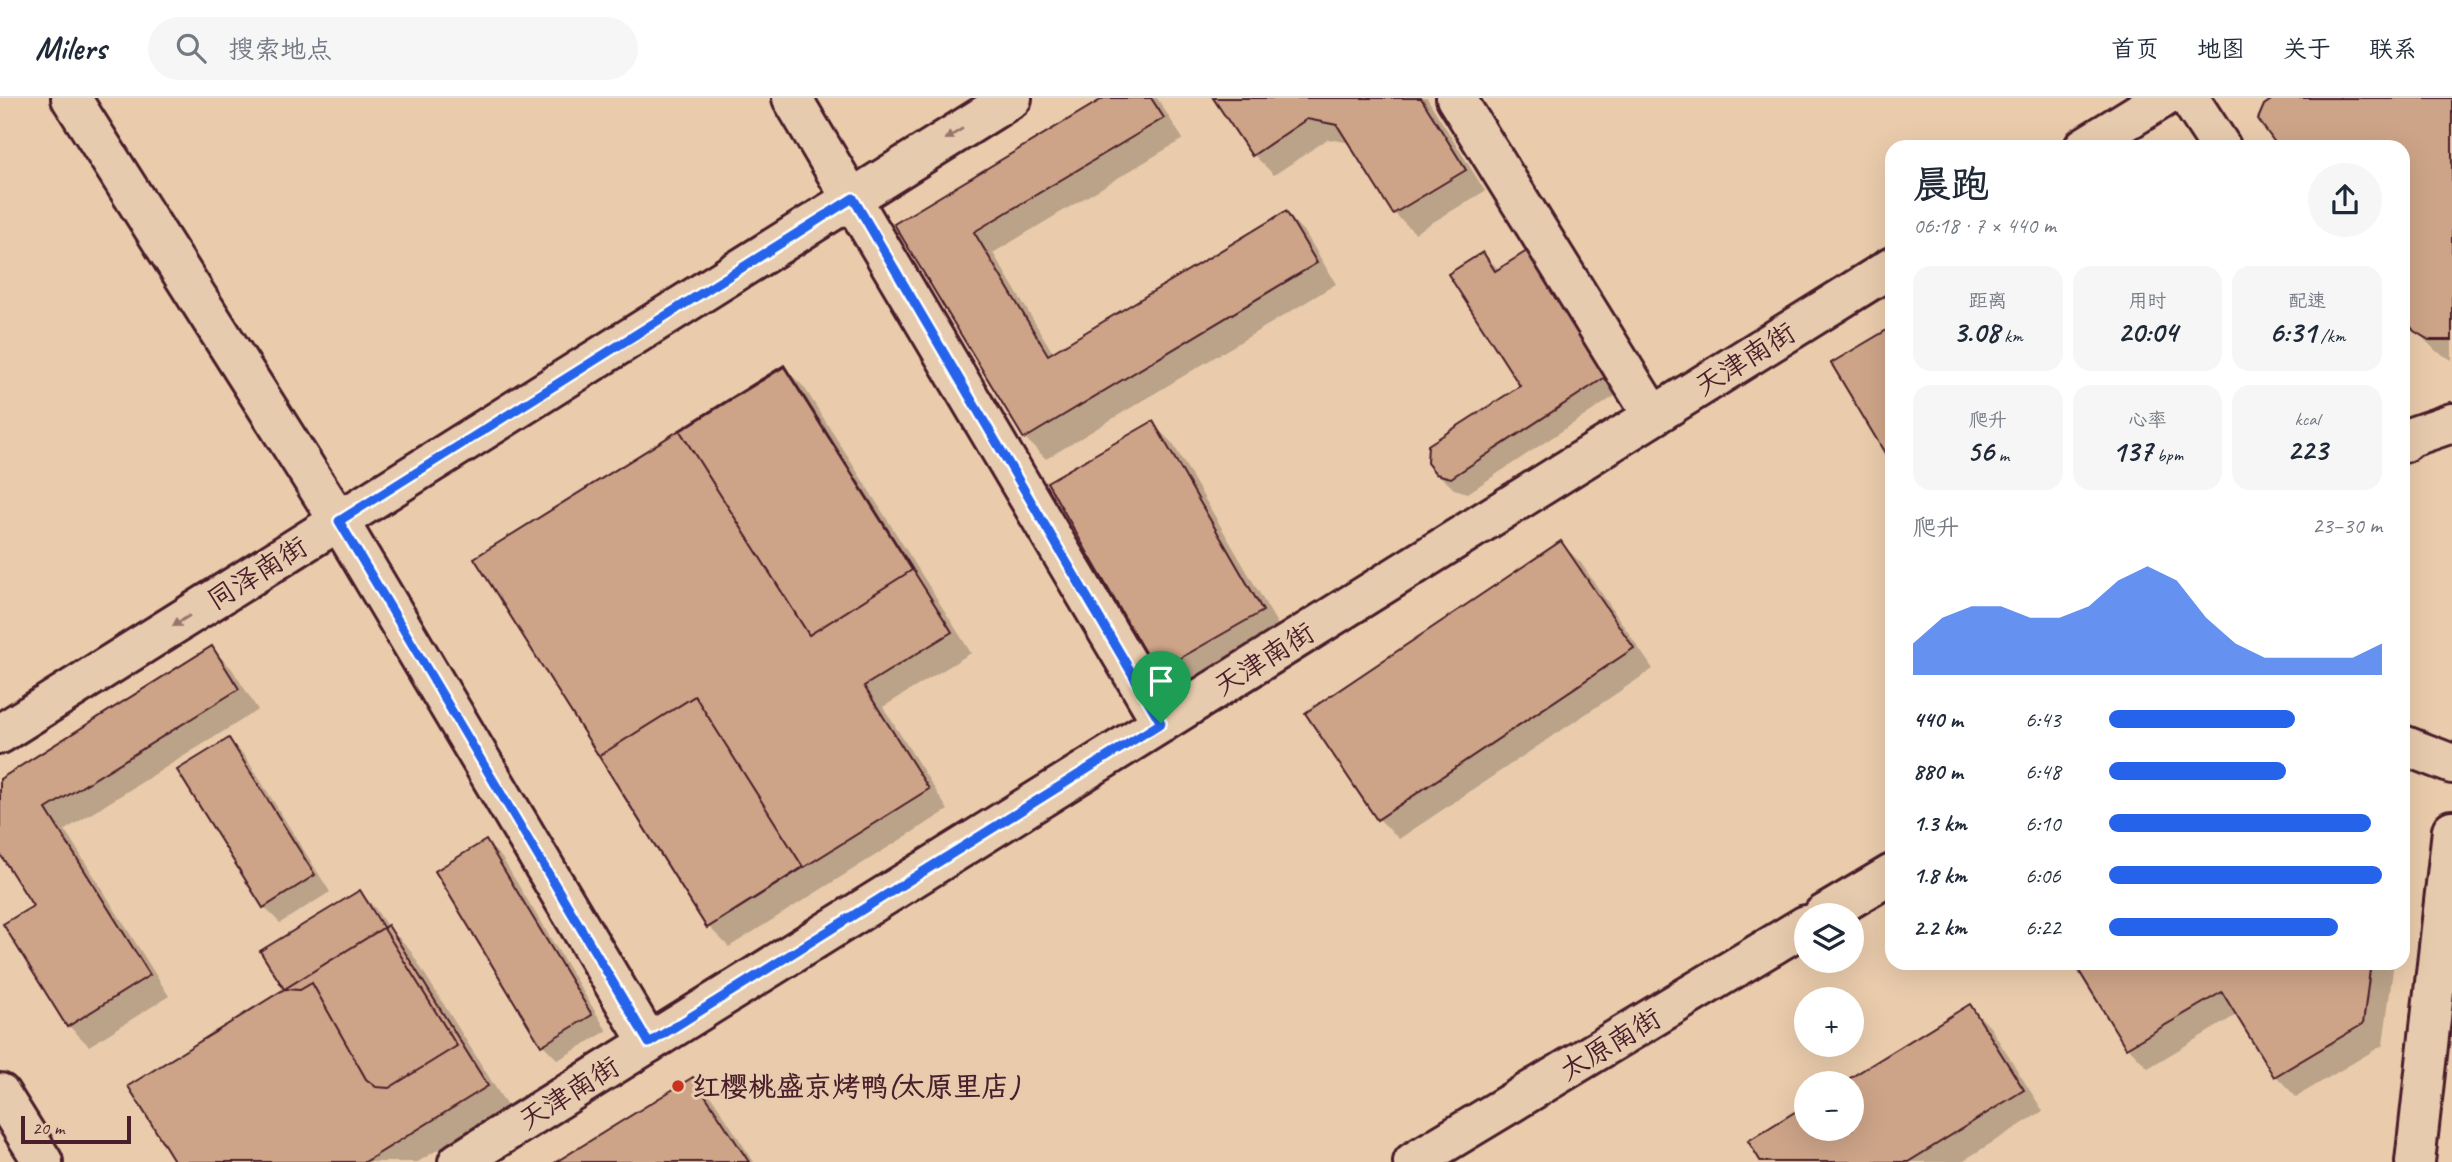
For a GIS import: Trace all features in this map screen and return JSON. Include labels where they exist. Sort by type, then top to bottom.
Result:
[{"type":"street","points":[[71,98],[339,521],[649,1043]]},
{"type":"street","points":[[792,98],[1161,723]]},
{"type":"street","name":"同泽南街","points":[[0,734],[1012,98]]},
{"type":"street","points":[[1456,98],[1653,416]]},
{"type":"street","points":[[2095,140],[2162,98]]},
{"type":"street","points":[[2189,98],[2216,140]]},
{"type":"street","name":"天津南街","points":[[458,1162],[1885,271]]},
{"type":"street","points":[[2410,433],[2452,423]]},
{"type":"street","points":[[2410,748],[2452,764]]},
{"type":"street","points":[[2415,1162],[2452,830]]},
{"type":"street","points":[[1842,903],[1885,878]]},
{"type":"street","name":"太原南街","points":[[1416,1161],[1794,932]]},
{"type":"street","points":[[0,1093],[43,1162]]},
{"type":"building","points":[[1104,98],[1151,98],[1164,118],[974,232],[1048,355],[1286,211],[1317,263],[1024,439],[894,224]]},
{"type":"building","points":[[1213,98],[1421,98],[1466,170],[1393,214],[1337,125],[1307,119],[1252,156]]},
{"type":"building","points":[[2274,98],[2452,98],[2452,340],[2429,340],[2410,326],[2410,140],[2273,140],[2258,119],[2264,105]]},
{"type":"building","points":[[1530,249],[1610,374],[1451,478],[1436,474],[1427,463],[1428,445],[1520,386],[1448,274],[1483,252],[1495,271]]},
{"type":"building","points":[[1885,331],[1885,453],[1831,363]]},
{"type":"building","points":[[784,365],[952,632],[864,686],[929,789],[707,928],[474,558]]},
{"type":"building","points":[[784,367],[912,570],[809,635],[680,431]]},
{"type":"building","points":[[1153,421],[1263,611],[1156,672],[1047,482]]},
{"type":"building","points":[[1561,541],[1634,648],[1377,820],[1305,713]]},
{"type":"building","points":[[212,646],[239,689],[46,809],[150,975],[67,1027],[3,924],[33,906],[0,854],[0,779]]},
{"type":"building","points":[[695,696],[803,867],[707,928],[599,756]]},
{"type":"building","points":[[229,738],[315,875],[263,908],[177,770]]},
{"type":"building","points":[[486,840],[592,1015],[541,1046],[435,871]]},
{"type":"building","points":[[360,890],[457,1046],[389,1088],[376,1087],[366,1079],[312,983],[300,990],[284,989],[260,951]]},
{"type":"building","points":[[388,925],[488,1086],[365,1162],[175,1162],[128,1086]]},
{"type":"building","points":[[2078,970],[2370,970],[2363,1024],[2274,1077],[2222,992],[2126,1048]]},
{"type":"building","points":[[1970,1004],[2024,1090],[1908,1162],[1761,1162],[1748,1141],[1794,1112],[1794,1141],[1864,1141],[1864,1071],[1861,1071]]},
{"type":"building","points":[[693,1077],[749,1162],[556,1162]]},
{"type":"place","name":"红樱桃盛京烤鸭(太原里店)","points":[[678,1086]]},
{"type":"route","points":[[853,198],[1161,723],[649,1043],[339,521],[853,198]]}]
